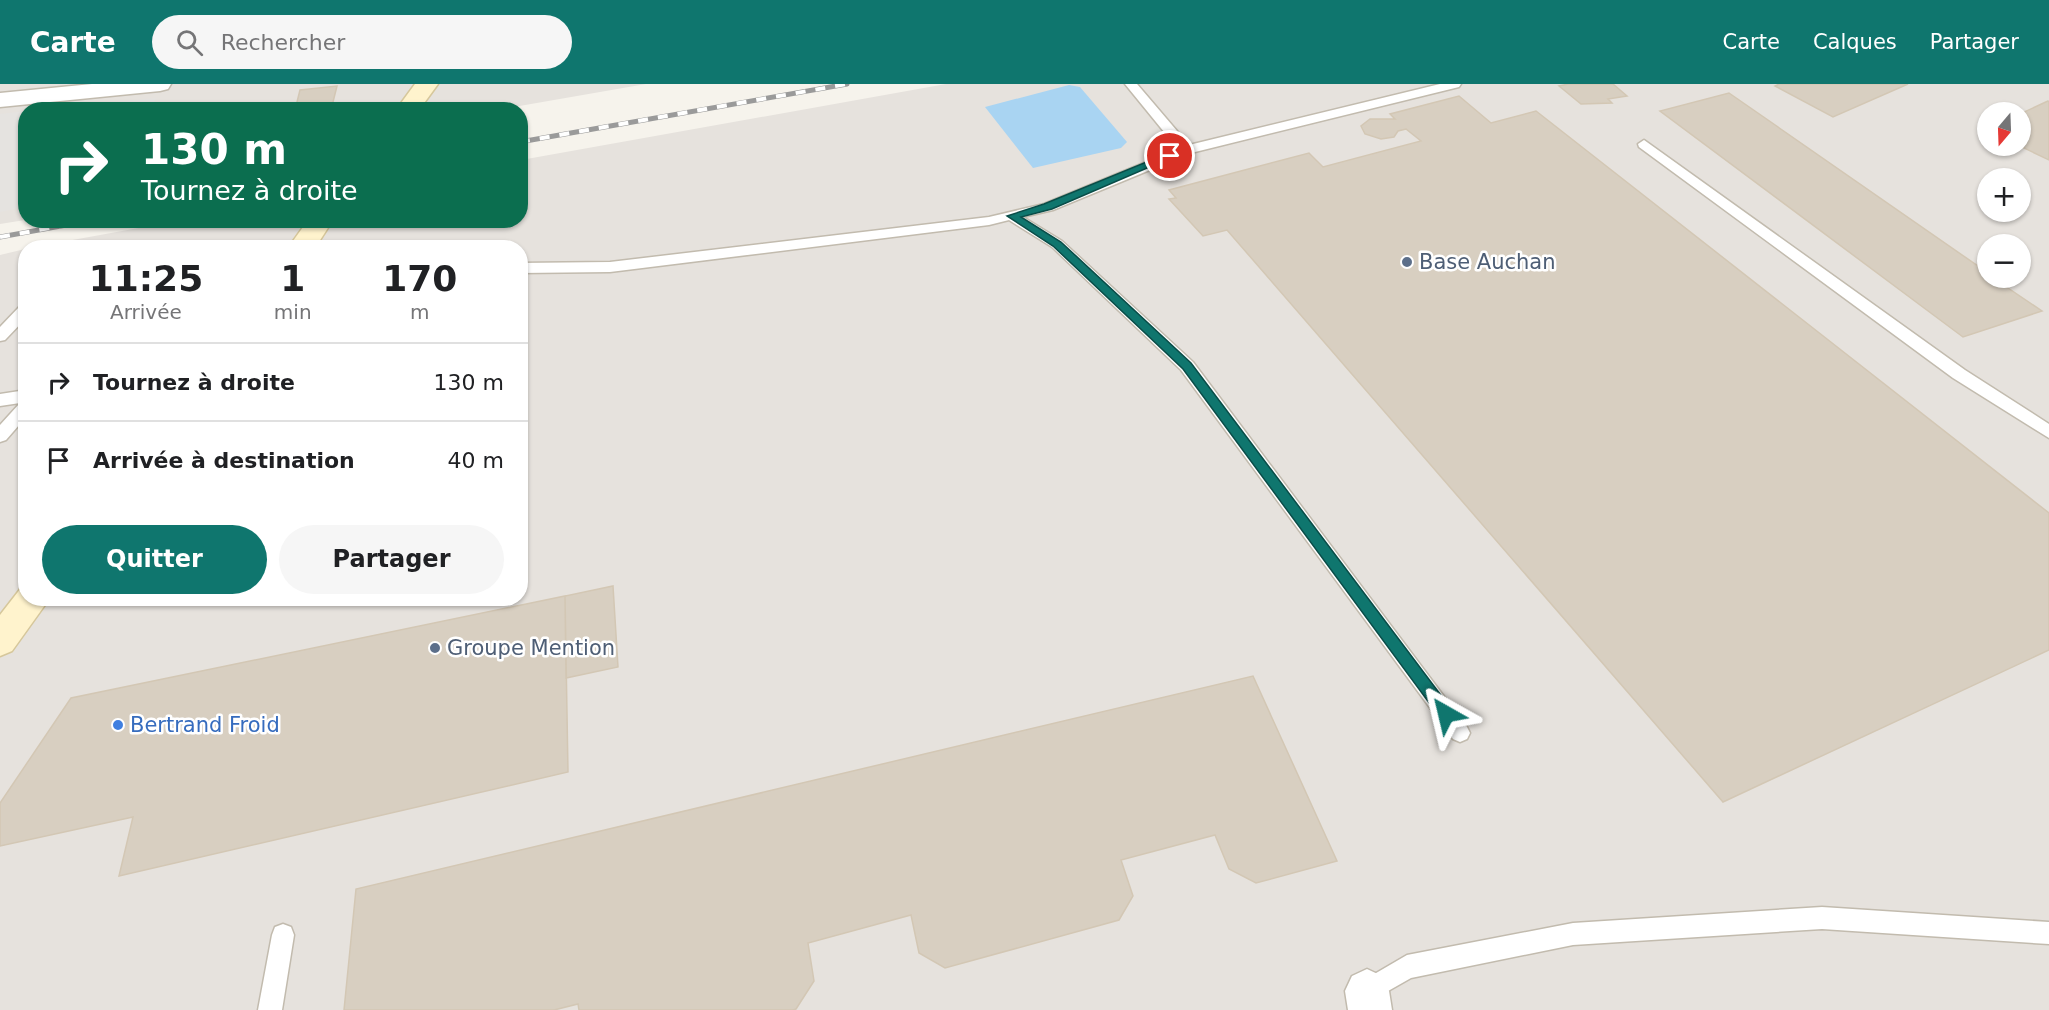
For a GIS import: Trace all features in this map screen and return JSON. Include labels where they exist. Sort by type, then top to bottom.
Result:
[{"type":"main road","points":[[413,102],[427,84]]},
{"type":"main road","points":[[0,641],[27,606]]},
{"type":"street","points":[[0,100],[160,84]]},
{"type":"lane","points":[[1131,84],[1186,150]]},
{"type":"lane","points":[[528,268],[610,267],[978,223],[1048,207],[1186,150],[1455,84]]},
{"type":"lane","points":[[1644,144],[1959,374],[2049,432]]},
{"type":"lane","points":[[1012,216],[1057,244],[1187,366],[1460,733]]},
{"type":"lane","points":[[0,319],[18,313]]},
{"type":"lane","points":[[0,336],[18,316]]},
{"type":"lane","points":[[0,400],[18,397]]},
{"type":"lane","points":[[0,436],[18,415]]},
{"type":"lane","points":[[1368,1000],[1407,967],[1573,934],[1822,918],[2049,933]]},
{"type":"lane","points":[[270,1010],[283,935]]},
{"type":"shaded area","points":[[0,84],[646,84],[528,104],[528,102],[18,102],[18,221],[0,224]]},
{"type":"shaded area","points":[[946,84],[2049,84],[2049,1010],[0,1010],[0,255],[18,251],[18,606],[528,606],[528,240],[72,240],[138,228],[528,228],[528,159]]},
{"type":"shaded area","points":[[156,98],[154,102],[115,102]]},
{"type":"shaded area","points":[[18,112],[18,208],[0,212],[0,114]]},
{"type":"water","points":[[1069,85],[1080,87],[1127,142],[1121,148],[1033,168],[985,107]]},
{"type":"building","points":[[1613,84],[1627,96],[1608,99],[1612,103],[1581,104],[1559,86]]},
{"type":"building","points":[[1779,84],[1908,84],[1833,117],[1775,86]]},
{"type":"building","points":[[337,86],[333,102],[297,102],[300,90]]},
{"type":"building","points":[[1729,93],[1977,265],[1977,288],[2008,288],[2042,311],[1963,337],[1660,111]]},
{"type":"building","points":[[1459,96],[1491,123],[1536,111],[2049,513],[2049,650],[1723,802],[1227,230],[1203,236],[1169,199],[1176,198],[1169,190],[1309,153],[1323,167],[1421,141],[1406,129],[1398,131],[1394,137],[1381,139],[1365,134],[1361,126],[1370,119],[1395,119],[1390,114]]},
{"type":"building","points":[[2049,102],[2049,160],[2031,151],[2031,109]]},
{"type":"building","points":[[613,586],[618,667],[566,678],[565,596]]},
{"type":"building","points":[[565,596],[568,772],[119,876],[133,817],[0,846],[0,803],[71,698],[517,606],[528,606],[528,604]]},
{"type":"building","points":[[1253,676],[1337,861],[1256,883],[1229,869],[1215,835],[1121,860],[1133,896],[1119,920],[945,968],[919,953],[911,915],[808,943],[814,981],[796,1009],[793,1010],[579,1010],[578,1004],[554,1010],[344,1010],[356,889]]},
{"type":"railway","points":[[528,141],[847,84]]},
{"type":"railway","points":[[0,237],[50,228]]},
{"type":"place","name":"Base Auchan","points":[[1407,262]]},
{"type":"place","name":"Groupe Mention","points":[[435,648]]},
{"type":"place","name":"Bertrand Froid","points":[[118,725]]},
{"type":"route","points":[[1170,156],[1048,207],[1012,216],[1057,244],[1187,366],[1446,714]]}]
